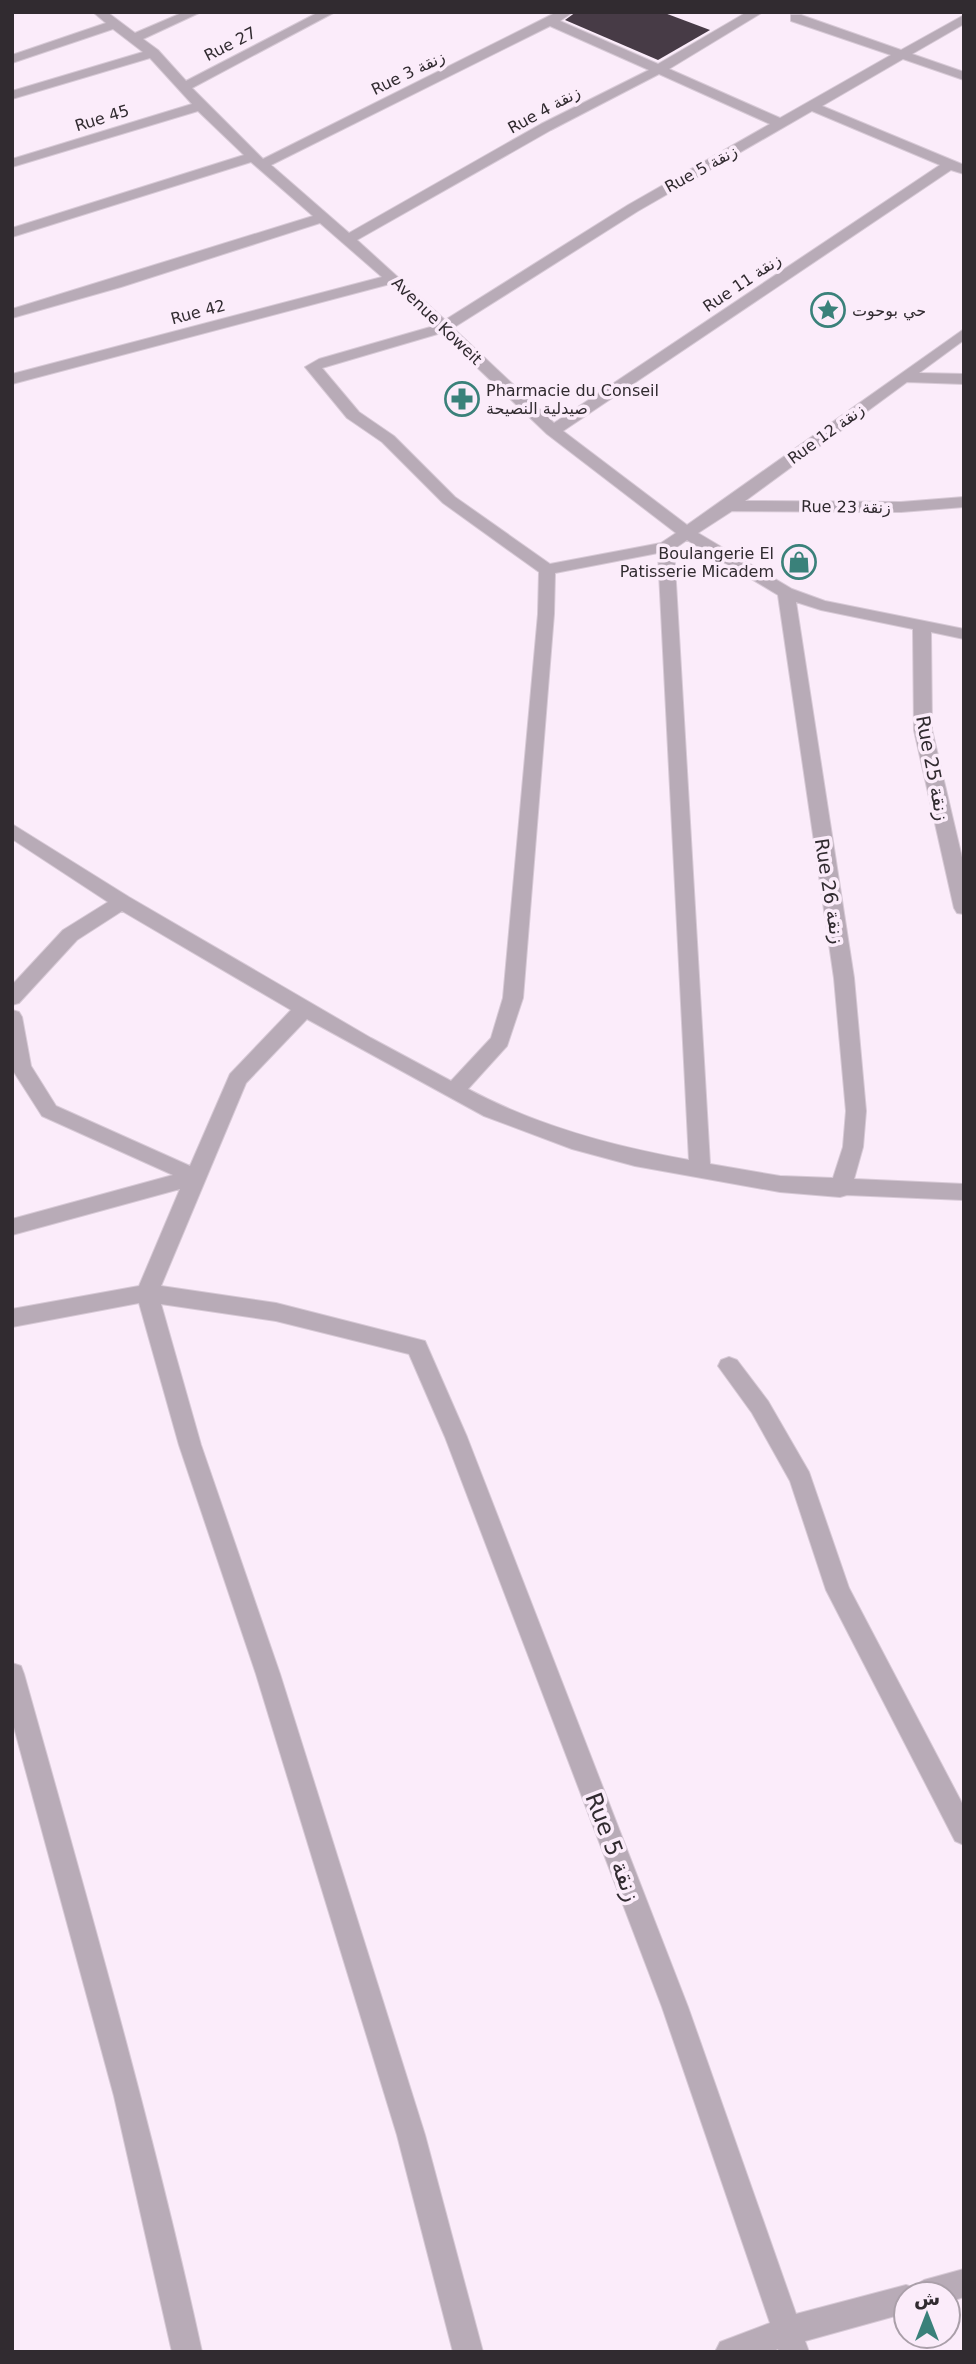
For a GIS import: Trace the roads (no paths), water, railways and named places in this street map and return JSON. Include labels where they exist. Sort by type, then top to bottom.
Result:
[{"type":"street","name":"Avenue Koweit","points":[[99,12],[153,52],[201,106],[258,161],[393,279],[553,431],[687,533],[786,593],[821,605],[964,634]]},
{"type":"street","points":[[134,37],[195,12]]},
{"type":"street","name":"Rue 27","points":[[184,87],[329,12]]},
{"type":"street","name":"Rue 3 زنقة","points":[[12,233],[258,161],[567,12]]},
{"type":"street","name":"Rue 4 زنقة","points":[[349,239],[546,127],[658,70],[757,12]]},
{"type":"street","points":[[796,18],[964,76]]},
{"type":"street","name":"Rue 5 زنقة","points":[[547,570],[449,499],[388,439],[353,415],[313,369],[324,362],[443,328],[495,298],[633,208],[964,19]]},
{"type":"street","points":[[550,21],[782,124]]},
{"type":"street","points":[[16,53],[116,24]]},
{"type":"street","points":[[12,95],[153,52]]},
{"type":"street","name":"Rue 45","points":[[12,163],[201,106]]},
{"type":"street","points":[[814,107],[957,167]]},
{"type":"street","name":"Rue 11 زنقة","points":[[553,431],[957,167]]},
{"type":"street","points":[[12,314],[116,284],[321,218]]},
{"type":"street","name":"Rue 42","points":[[12,379],[393,279]]},
{"type":"street","name":"Rue 12 زنقة","points":[[666,547],[728,506],[964,333]]},
{"type":"street","points":[[904,377],[964,379]]},
{"type":"street","name":"Rue 23 زنقة","points":[[728,506],[901,507],[964,502]]},
{"type":"street","points":[[454,1091],[500,1041],[513,999],[519,954],[536,702],[546,614],[547,570],[666,547],[699,1169]]},
{"type":"street","name":"Rue 26 زنقة","points":[[786,593],[848,1018],[856,1111],[853,1147],[840,1189]]},
{"type":"street","name":"Rue 25 زنقة","points":[[922,625],[923,730],[964,908]]},
{"type":"street","points":[[12,830],[122,902],[304,1009],[491,1111],[579,1144],[635,1158],[780,1184],[840,1189],[964,1192]]},
{"type":"street","points":[[12,998],[70,935],[122,902]]},
{"type":"street","points":[[304,1009],[237,1080],[147,1293],[190,1445],[268,1674],[411,2135],[468,2352]]},
{"type":"street","points":[[12,1017],[21,1067],[49,1111],[196,1177]]},
{"type":"street","points":[[12,1227],[196,1177]]},
{"type":"street","points":[[12,1318],[147,1293]]},
{"type":"street","name":"Rue 5 زنقة","points":[[147,1293],[276,1312],[417,1347],[456,1437],[675,2007],[791,2341]]},
{"type":"street","points":[[729,1366],[760,1407],[800,1479],[838,1591],[964,1833]]},
{"type":"street","points":[[12,1674],[98,1986],[169,2264],[187,2352]]},
{"type":"street","points":[[730,2352],[791,2341],[892,2304]]},
{"type":"place","name":"حي بوحوت","points":[[828,310]]},
{"type":"place","name":"Pharmacie du Conseil صيدلية النصيحة","points":[[462,399]]},
{"type":"place","name":"Boulangerie El Patisserie Micadem","points":[[799,562]]}]
